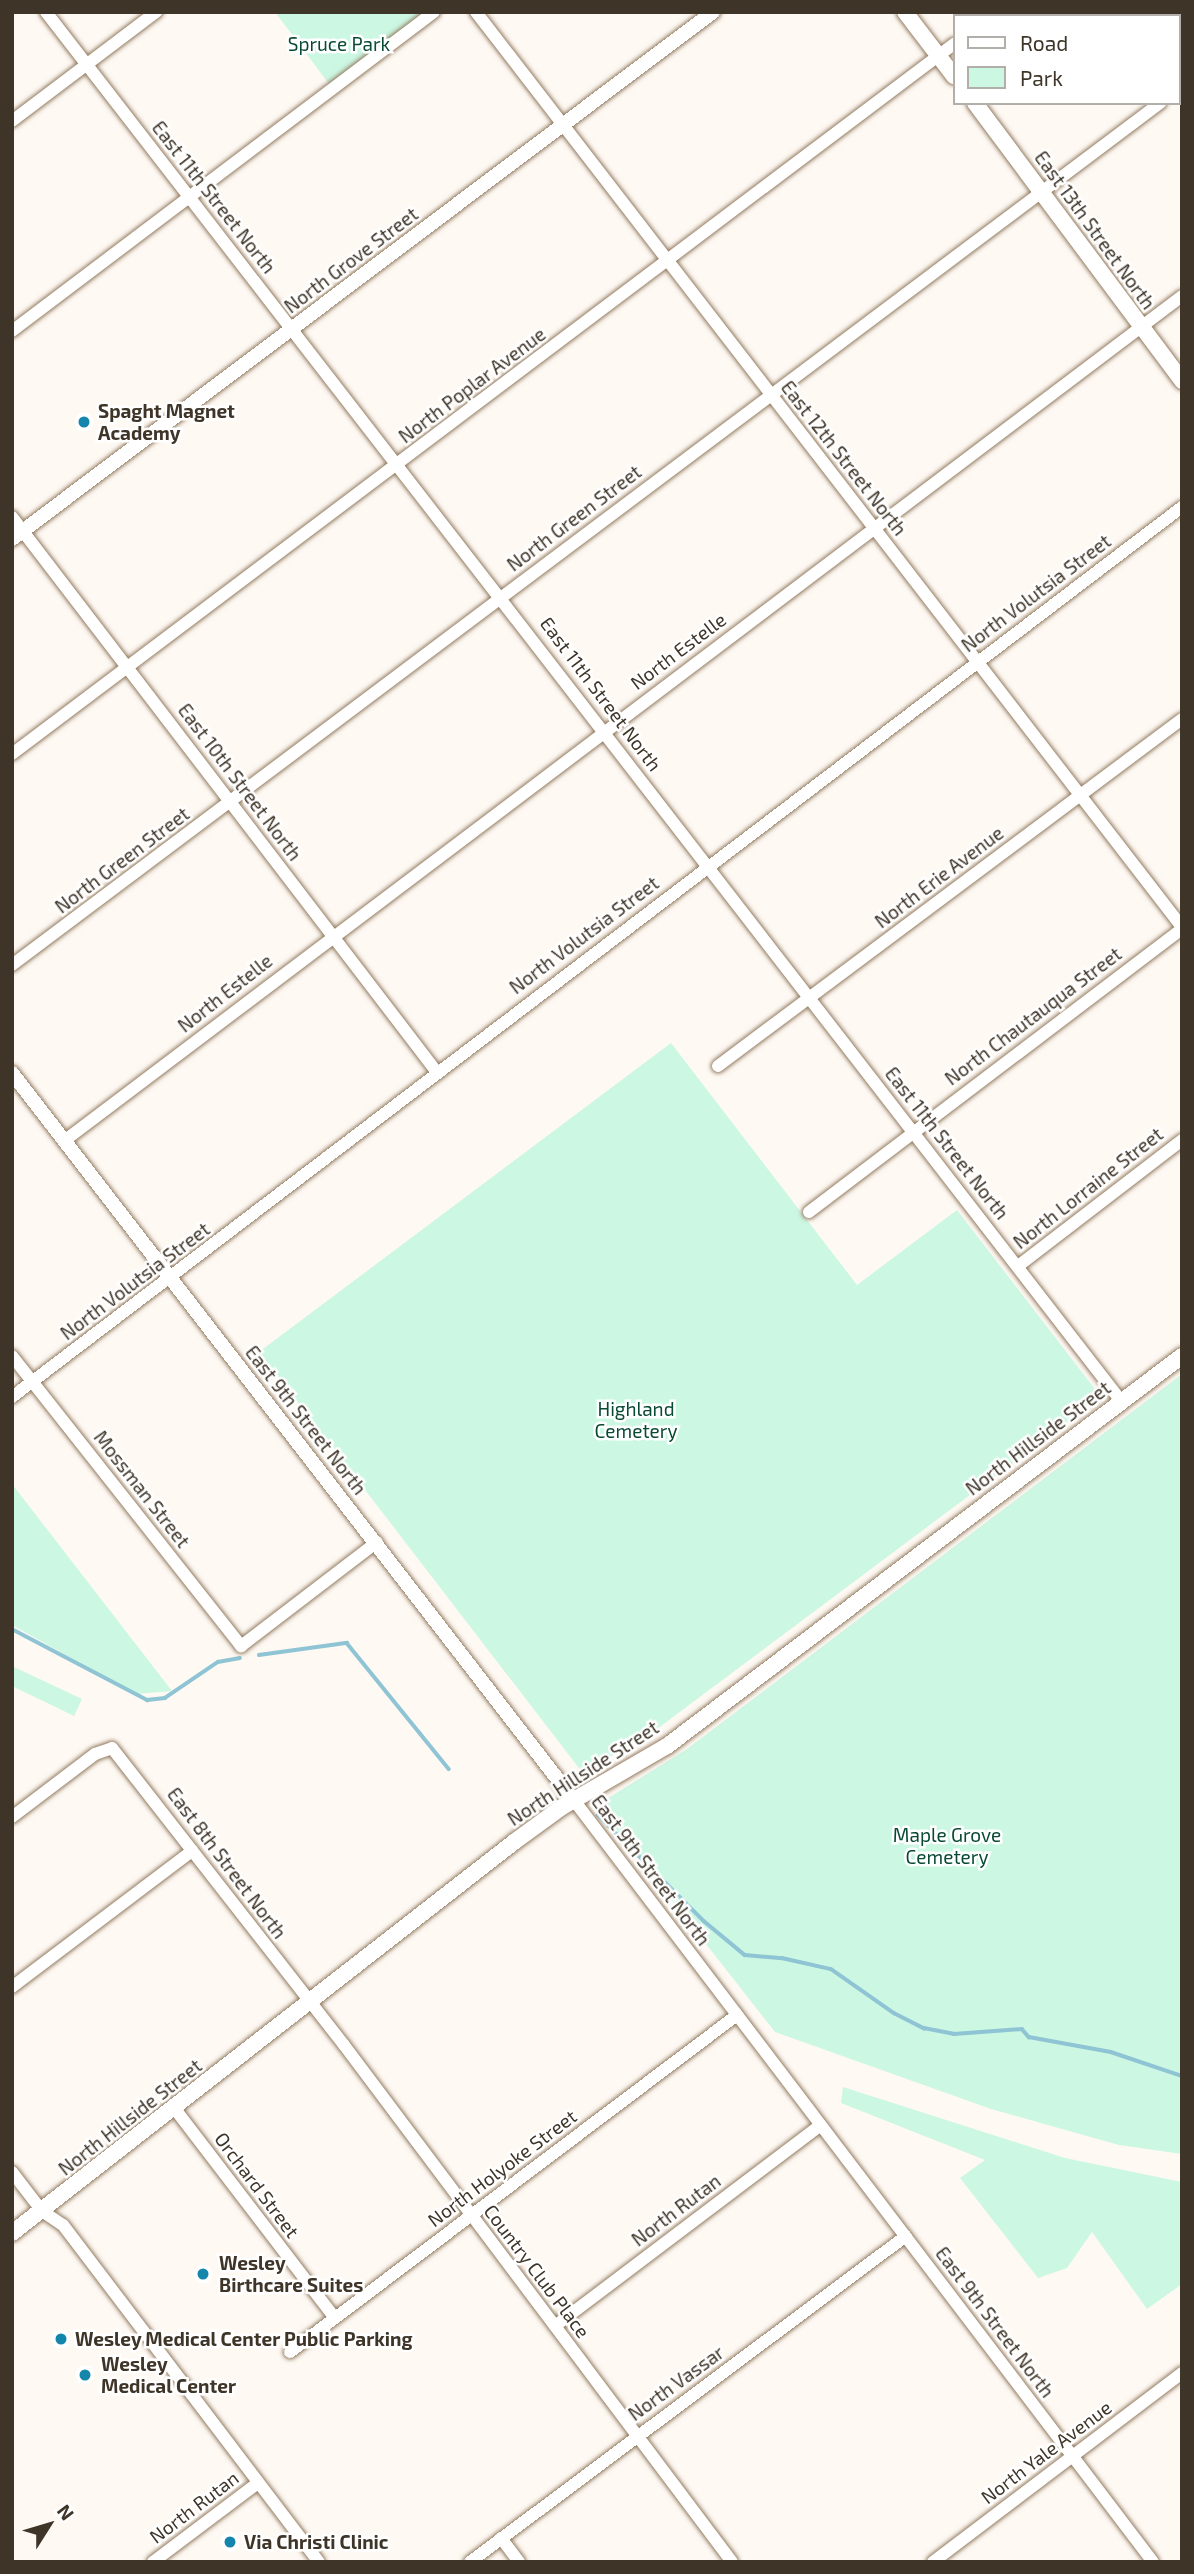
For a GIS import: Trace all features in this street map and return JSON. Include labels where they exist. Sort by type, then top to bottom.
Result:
[{"type":"main road","points":[[905,12],[953,75]]},
{"type":"main road","name":"East 13th Street North","points":[[977,105],[1043,191],[1182,382]]},
{"type":"main road","name":"North Hillside Street","points":[[12,2233],[573,1800],[667,1745],[1182,1356]]},
{"type":"street","name":"East 11th Street North","points":[[46,12],[1122,1402]]},
{"type":"street","points":[[12,121],[156,12]]},
{"type":"street","points":[[12,331],[188,195],[434,12]]},
{"type":"street","name":"East 12th Street North","points":[[477,12],[1182,928]]},
{"type":"street","name":"North Grove Street","points":[[18,535],[713,12]]},
{"type":"street","name":"North Poplar Avenue","points":[[12,754],[953,45]]},
{"type":"street","name":"North Green Street","points":[[12,965],[1157,105]]},
{"type":"street","name":"North Estelle","points":[[64,1140],[332,935],[1182,296]]},
{"type":"street","name":"North Volutsia Street","points":[[12,1397],[171,1278],[436,1071],[1182,507]]},
{"type":"street","name":"East 10th Street North","points":[[12,517],[18,535],[128,667],[436,1071]]},
{"type":"street","name":"North Erie Avenue","points":[[718,1066],[1182,719]]},
{"type":"street","name":"North Chautauqua Street","points":[[809,1212],[1182,928]]},
{"type":"street","name":"East 9th Street North","points":[[12,1073],[377,1542],[1153,2562]]},
{"type":"street","name":"North Lorraine Street","points":[[1018,1266],[1182,1140]]},
{"type":"street","name":"Mossman Street","points":[[12,1356],[241,1646],[377,1542]]},
{"type":"street","name":"East 8th Street North","points":[[12,1817],[95,1754],[112,1748],[311,2003]]},
{"type":"street","points":[[12,1987],[192,1851]]},
{"type":"street","name":"Country Club Place","points":[[311,2003],[732,2562]]},
{"type":"street","name":"North Holyoke Street","points":[[290,2352],[737,2015]]},
{"type":"street","name":"Orchard Street","points":[[175,2109],[335,2318]]},
{"type":"street","name":"North Rutan","points":[[555,2326],[821,2125]]},
{"type":"street","points":[[12,2172],[42,2211],[63,2225],[319,2562]]},
{"type":"street","name":"North Vassar","points":[[470,2562],[906,2236]]},
{"type":"street","name":"North Yale Avenue","points":[[939,2560],[1182,2373]]},
{"type":"street","name":"North Rutan","points":[[153,2562],[258,2483]]},
{"type":"street","points":[[500,2538],[519,2562]]},
{"type":"green space","name":"Spruce Park","points":[[275,12],[434,12],[332,88]]},
{"type":"green space","name":"Highland Cemetery","points":[[671,1043],[857,1285],[957,1210],[1101,1397],[645,1738],[582,1772],[259,1352]]},
{"type":"green space","name":"Maple Grove Cemetery","points":[[1182,1374],[1182,2154],[1119,2145],[991,2109],[775,2032],[597,1805],[687,1749]]},
{"type":"green space","points":[[12,1484],[172,1691],[136,1694],[12,1625]]},
{"type":"green space","points":[[12,1666],[82,1699],[74,1716],[12,1686]]},
{"type":"green space","points":[[843,2087],[1065,2158],[1182,2182],[1182,2284],[1147,2309],[1092,2232],[1067,2268],[1038,2278],[960,2178],[985,2160],[841,2103]]},
{"type":"waterway","points":[[12,1629],[147,1700],[165,1698],[218,1662],[240,1658]]},
{"type":"waterway","points":[[259,1655],[347,1643],[449,1769]]},
{"type":"waterway","points":[[598,1815],[704,1921],[745,1955],[782,1958],[831,1969],[894,2013],[924,2028],[954,2034],[1022,2029],[1029,2037],[1111,2052],[1182,2076]]},
{"type":"place","name":"Spaght Magnet Academy","points":[[84,422]]},
{"type":"place","name":"Wesley Birthcare Suites","points":[[203,2274]]},
{"type":"place","name":"Wesley Medical Center Public Parking","points":[[61,2339]]},
{"type":"place","name":"Wesley Medical Center","points":[[85,2375]]},
{"type":"place","name":"Via Christi Clinic","points":[[230,2542]]}]
